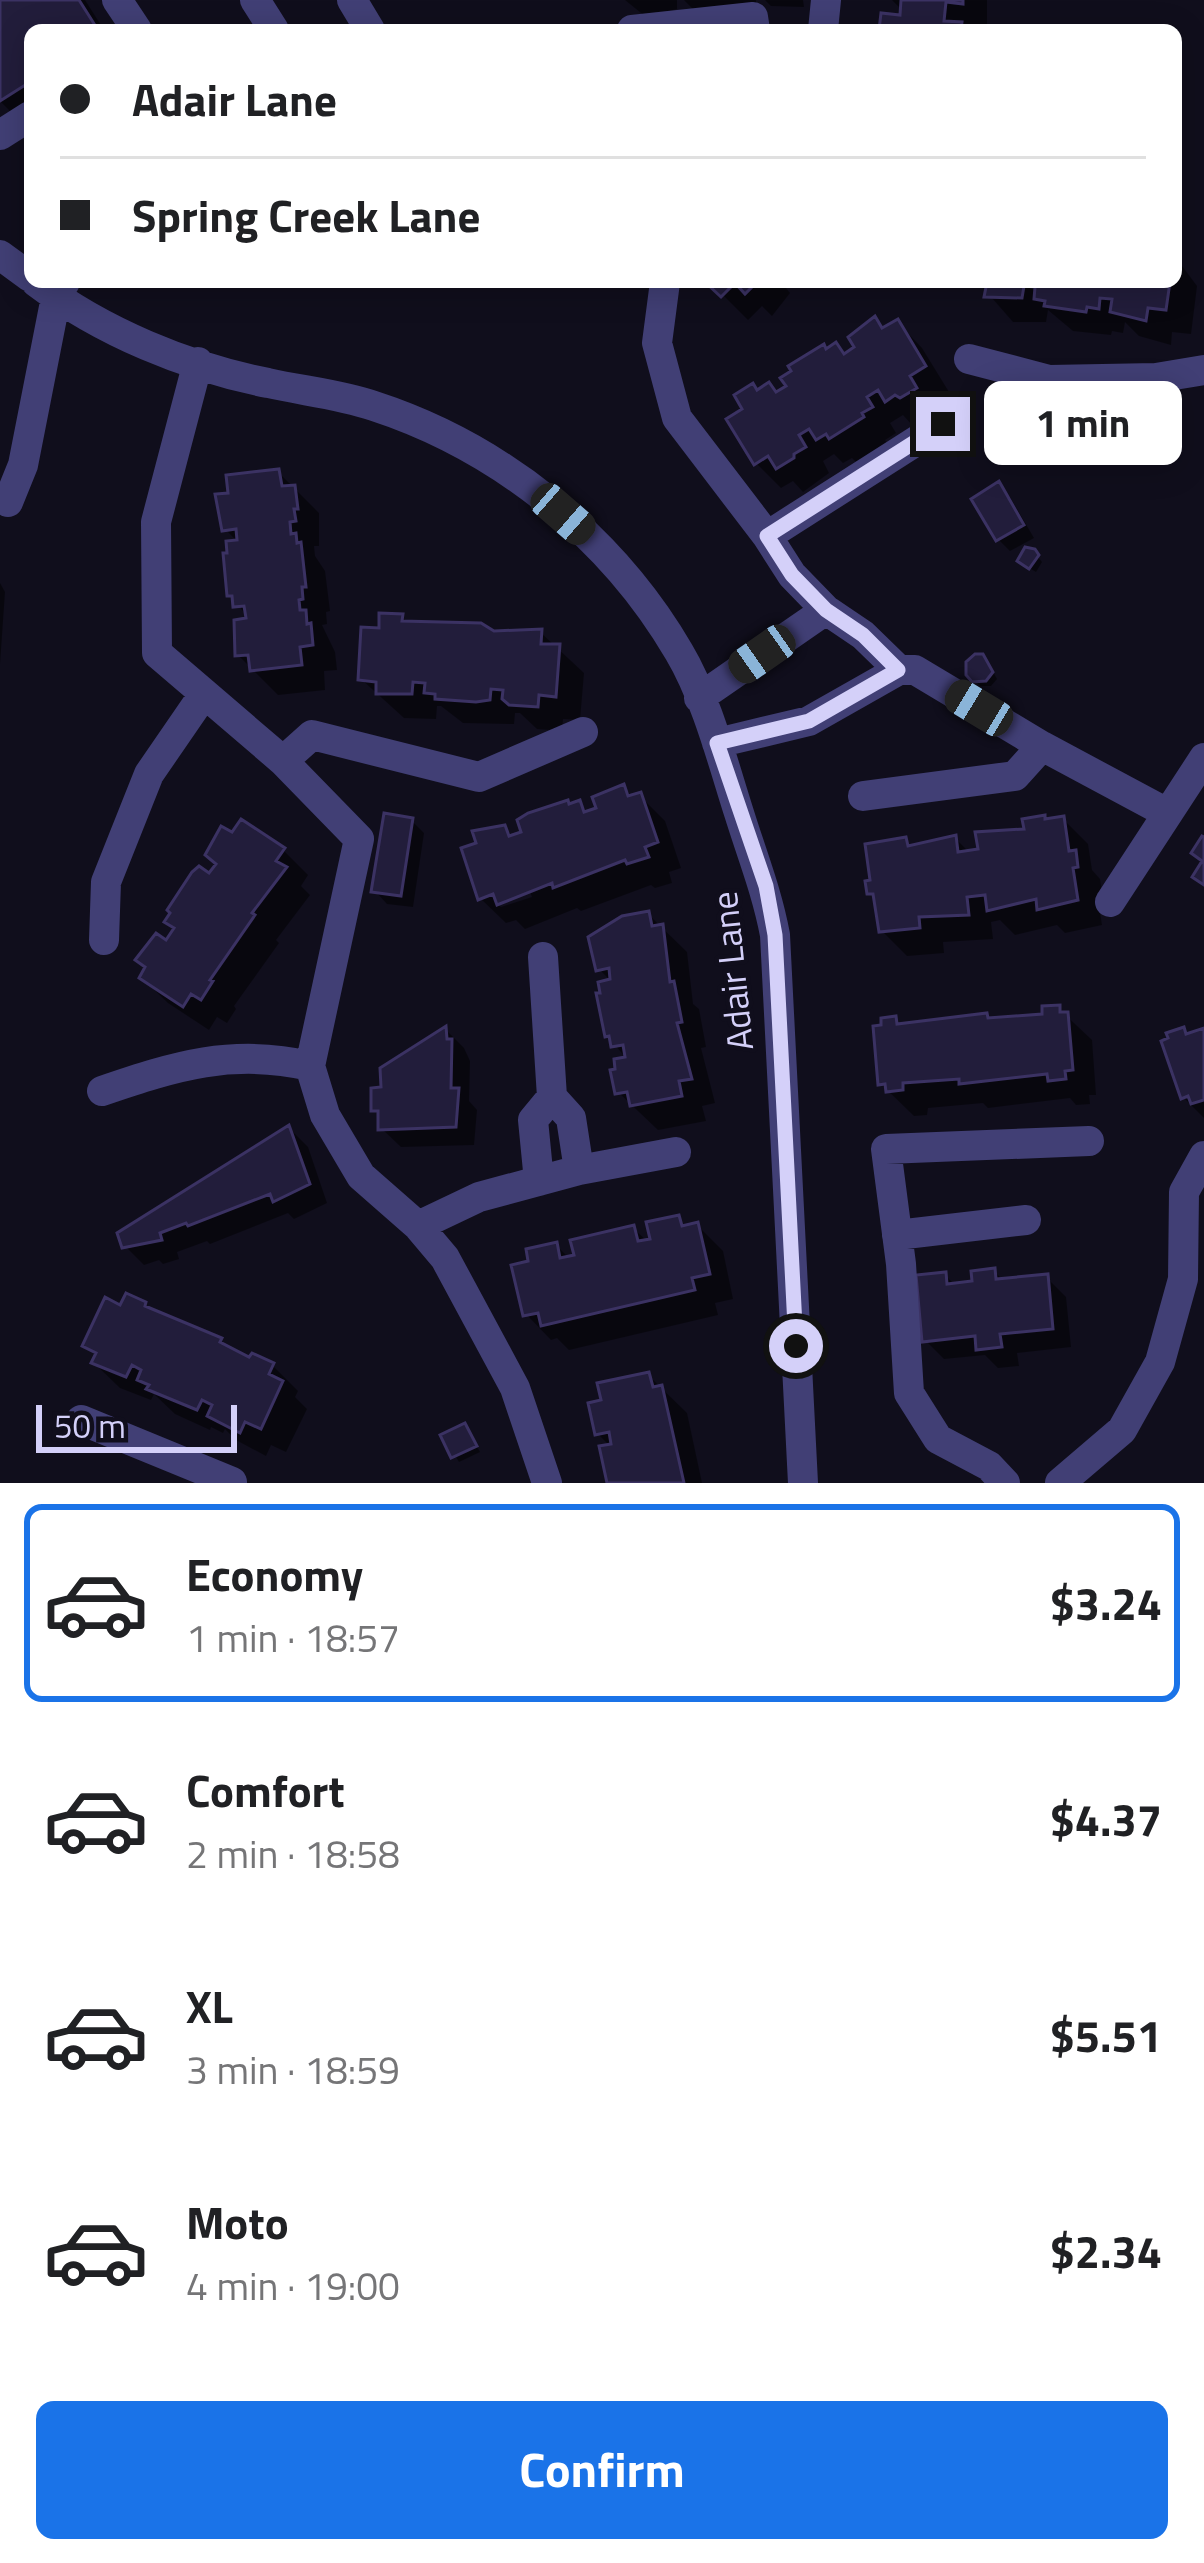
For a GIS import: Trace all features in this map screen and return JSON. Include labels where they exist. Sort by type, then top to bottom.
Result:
[{"type":"street","points":[[687,24],[752,17],[753,24]]},
{"type":"street","points":[[8,502],[23,465],[47,288]]},
{"type":"street","name":"Adair Lane","points":[[52,288],[146,346],[265,383],[355,400],[407,418],[482,454],[536,490],[591,538],[634,587],[682,655],[766,886],[775,935],[803,1483]]},
{"type":"street","points":[[663,288],[656,343],[677,418],[792,575],[898,670]]},
{"type":"street","points":[[968,359],[1049,380],[1156,378],[1204,370]]},
{"type":"street","points":[[198,362],[155,522],[157,653],[283,761],[359,839],[310,1066],[325,1115],[361,1176],[446,1258],[515,1388],[547,1483]]},
{"type":"street","points":[[767,536],[943,424]]},
{"type":"street","points":[[699,698],[826,610]]},
{"type":"street","points":[[717,743],[809,721],[898,670],[915,670],[1167,813]]},
{"type":"street","points":[[104,940],[106,882],[149,774],[204,694]]},
{"type":"street","points":[[283,761],[312,735],[479,777],[583,732]]},
{"type":"street","points":[[863,796],[1015,776],[1042,746]]},
{"type":"street","points":[[1110,902],[1204,758]]},
{"type":"street","points":[[543,957],[552,1097],[571,1118],[579,1170]]},
{"type":"street","points":[[102,1091],[184,1064],[266,1056],[310,1066]]},
{"type":"street","points":[[538,1181],[533,1120],[552,1097]]},
{"type":"street","points":[[1005,1483],[988,1466],[938,1439],[910,1393],[886,1149],[1089,1141]]},
{"type":"street","points":[[418,1226],[479,1197],[579,1170],[676,1152]]},
{"type":"street","points":[[1060,1483],[1122,1430],[1160,1362],[1183,1279],[1184,1192],[1204,1156]]},
{"type":"street","points":[[897,1235],[1026,1220]]},
{"type":"street","points":[[81,1420],[164,1470],[232,1482]]},
{"type":"building","points":[[0,0],[79,0],[94,24],[24,24],[24,86],[0,101]]},
{"type":"building","points":[[901,0],[963,0],[963,4],[946,2],[944,21],[962,24],[880,24],[881,13],[900,15]]},
{"type":"building","points":[[986,288],[1024,288],[1022,298],[984,297]]},
{"type":"building","points":[[1035,288],[1169,288],[1166,310],[1148,308],[1146,321],[1110,312],[1112,299],[1100,298],[1099,309],[1087,307],[1086,312],[1044,306],[1045,301],[1034,299]]},
{"type":"building","points":[[875,316],[882,328],[898,319],[926,366],[910,376],[917,388],[885,402],[878,390],[867,397],[873,407],[862,413],[864,417],[829,439],[826,434],[816,440],[809,429],[799,435],[806,447],[794,458],[776,469],[768,456],[754,465],[726,419],[742,409],[734,395],[753,383],[757,390],[769,382],[776,392],[786,386],[780,378],[791,371],[788,366],[824,344],[826,349],[836,342],[844,354],[854,347],[848,337]]},
{"type":"building","points":[[279,469],[282,486],[295,485],[298,509],[294,509],[296,521],[290,522],[291,534],[296,533],[297,543],[301,542],[306,587],[302,587],[300,610],[306,610],[307,624],[311,623],[313,645],[300,647],[302,665],[250,671],[248,655],[235,656],[234,620],[246,618],[244,606],[233,607],[232,596],[227,596],[223,553],[227,553],[226,541],[237,540],[236,529],[222,531],[215,494],[228,493],[226,475]]},
{"type":"building","points":[[999,481],[1024,525],[996,541],[971,499]]},
{"type":"building","points":[[1025,547],[1039,555],[1029,569],[1017,561]]},
{"type":"building","points":[[379,613],[403,614],[402,621],[481,623],[494,631],[542,629],[541,644],[560,644],[556,697],[539,695],[538,707],[509,705],[502,699],[503,690],[491,689],[490,700],[435,699],[435,694],[424,693],[425,683],[413,682],[412,694],[376,694],[376,682],[358,680],[361,627],[379,628]]},
{"type":"building","points":[[983,654],[993,672],[986,681],[972,682],[966,675],[966,662]]},
{"type":"building","points":[[624,784],[628,796],[641,792],[658,842],[645,847],[649,857],[627,864],[625,860],[553,888],[552,883],[497,905],[493,894],[478,900],[461,848],[476,843],[472,831],[505,825],[509,836],[521,832],[517,820],[528,813],[568,800],[569,804],[580,800],[584,812],[596,808],[592,797]]},
{"type":"building","points":[[384,813],[413,818],[401,896],[371,892]]},
{"type":"building","points":[[1045,815],[1045,819],[1064,816],[1069,851],[1076,850],[1078,867],[1073,868],[1078,900],[1037,910],[1036,899],[987,911],[985,895],[967,897],[969,915],[919,917],[920,928],[879,932],[873,894],[867,894],[865,844],[906,837],[908,846],[956,835],[958,852],[978,849],[975,832],[1024,829],[1022,819]]},
{"type":"building","points":[[241,819],[285,848],[276,861],[287,867],[252,913],[201,1000],[191,994],[183,1007],[139,978],[145,967],[135,960],[156,933],[166,940],[174,928],[164,922],[170,913],[167,910],[192,872],[199,866],[209,873],[216,864],[205,855],[221,826],[232,832]]},
{"type":"building","points":[[1202,836],[1204,885],[1192,877],[1202,861],[1191,853]]},
{"type":"building","points":[[649,911],[652,926],[663,924],[670,982],[674,981],[682,1022],[677,1023],[692,1079],[679,1081],[682,1096],[630,1106],[627,1092],[615,1094],[610,1070],[615,1069],[614,1059],[625,1057],[623,1045],[611,1047],[609,1036],[605,1037],[596,993],[600,993],[598,982],[610,979],[609,968],[596,971],[588,937],[622,916]]},
{"type":"building","points":[[1060,1005],[1060,1012],[1068,1012],[1073,1070],[1065,1071],[1066,1079],[1048,1081],[1047,1074],[959,1084],[959,1079],[903,1083],[903,1090],[886,1092],[885,1084],[878,1085],[873,1026],[881,1025],[881,1018],[896,1016],[897,1024],[987,1013],[988,1018],[1042,1014],[1042,1006]]},
{"type":"building","points":[[446,1026],[447,1039],[452,1039],[451,1088],[459,1088],[456,1127],[378,1130],[378,1111],[371,1111],[371,1088],[381,1087],[380,1068]]},
{"type":"building","points":[[1184,1027],[1186,1034],[1204,1028],[1204,1100],[1191,1104],[1188,1096],[1181,1099],[1161,1041],[1168,1038],[1166,1033]]},
{"type":"building","points":[[289,1125],[310,1184],[273,1202],[270,1194],[186,1223],[160,1233],[162,1240],[122,1248],[117,1233]]},
{"type":"building","points":[[679,1215],[682,1226],[698,1222],[710,1274],[692,1278],[695,1290],[541,1326],[538,1313],[523,1316],[511,1265],[528,1261],[526,1249],[557,1242],[560,1258],[574,1255],[570,1240],[634,1225],[638,1241],[650,1239],[646,1222]]},
{"type":"building","points":[[995,1268],[996,1279],[1048,1274],[1053,1329],[1000,1334],[1002,1347],[976,1350],[975,1336],[922,1342],[916,1275],[946,1272],[947,1284],[972,1281],[971,1271]]},
{"type":"building","points":[[126,1293],[146,1302],[145,1306],[222,1338],[220,1342],[249,1357],[252,1353],[274,1363],[269,1374],[283,1381],[261,1429],[245,1422],[240,1433],[207,1416],[212,1405],[202,1400],[197,1410],[146,1389],[149,1385],[137,1380],[141,1370],[132,1365],[126,1377],[91,1363],[96,1353],[82,1346],[105,1297],[120,1305]]},
{"type":"building","points":[[649,1372],[653,1387],[662,1385],[684,1483],[607,1483],[599,1446],[611,1444],[609,1432],[595,1435],[588,1403],[601,1400],[597,1383]]},
{"type":"building","points":[[465,1423],[477,1446],[451,1458],[440,1435]]},
{"type":"route","points":[[796,1346],[775,935],[766,886],[717,743],[809,721],[898,670],[863,635],[826,610],[792,575],[767,536],[943,424]]}]
